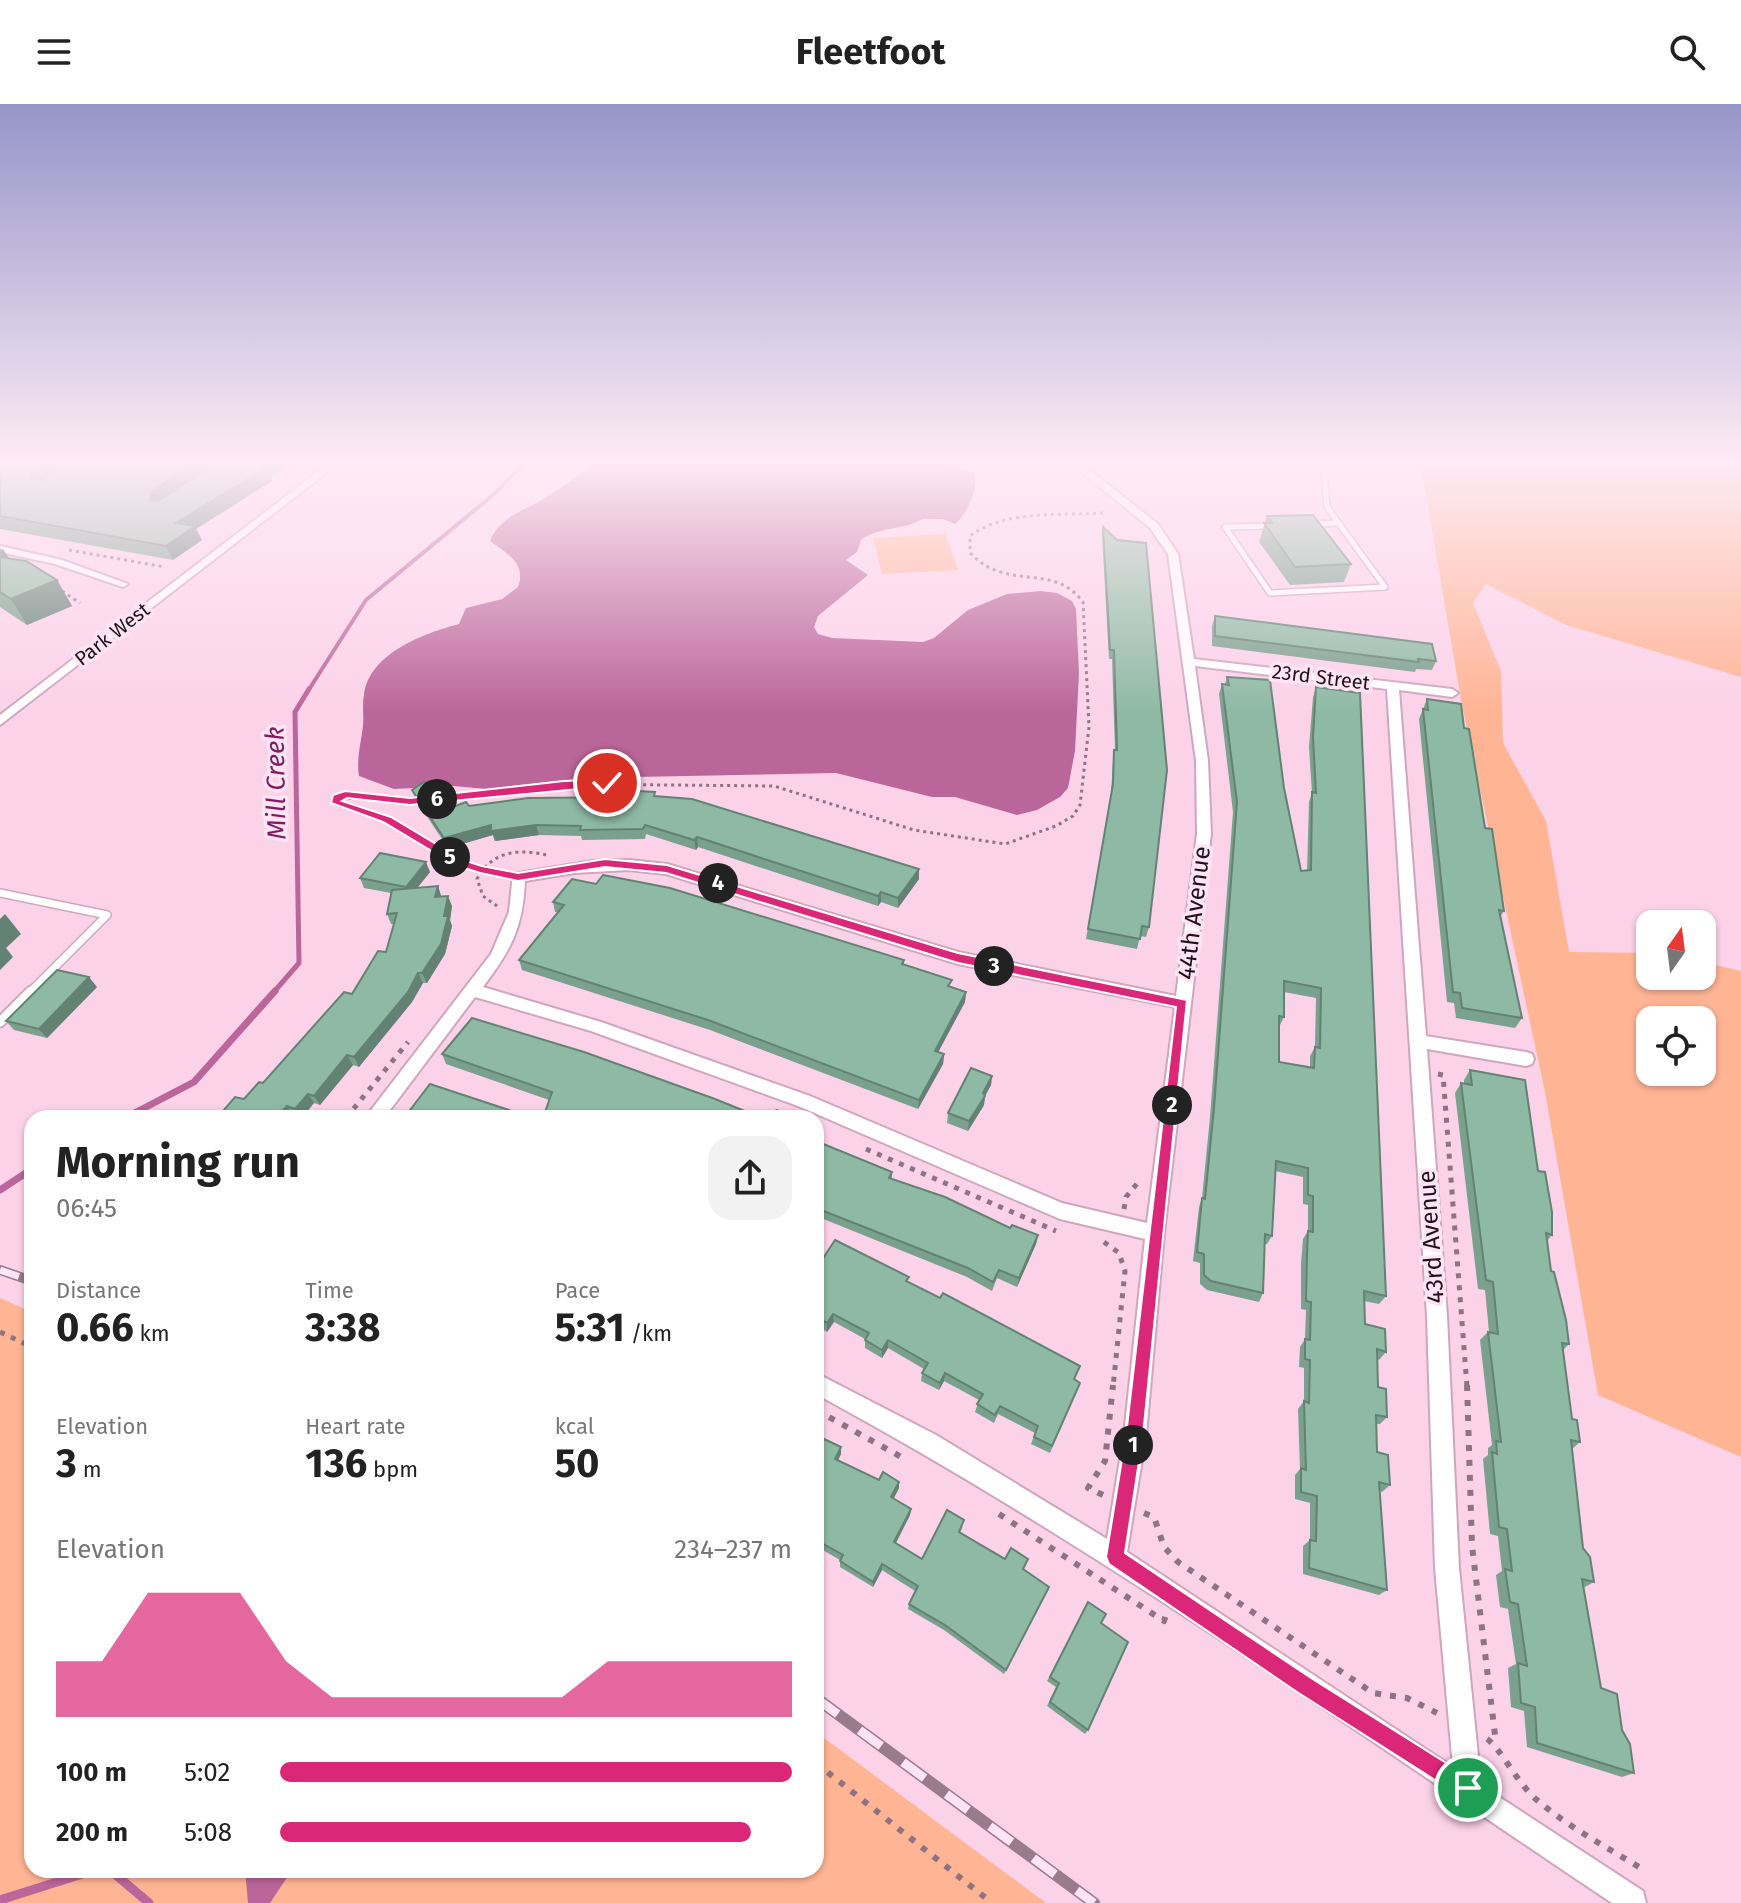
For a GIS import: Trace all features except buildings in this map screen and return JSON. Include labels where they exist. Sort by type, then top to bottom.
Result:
[{"type":"street","name":"Park West","points":[[0,721],[230,544]]},
{"type":"street","name":"44th Avenue","points":[[1115,1557],[1135,1435],[1155,1233],[1202,849],[1205,792],[1176,563],[1167,544]]},
{"type":"street","points":[[0,549],[58,562],[123,584]]},
{"type":"street","name":"23rd Street","points":[[1189,662],[1452,693]]},
{"type":"street","name":"43rd Avenue","points":[[1393,686],[1437,1316],[1447,1568],[1468,1788]]},
{"type":"street","points":[[380,1110],[472,990],[509,934],[516,912],[518,877],[605,863],[667,869],[958,958],[1183,1003]]},
{"type":"street","points":[[472,990],[709,1066],[804,1101],[1008,1192],[1060,1211],[1155,1233]]},
{"type":"street","points":[[1417,1041],[1526,1059]]},
{"type":"street","points":[[824,1387],[928,1443],[1115,1557],[1468,1788],[1633,1901]]},
{"type":"lane","points":[[1237,544],[1270,593],[1385,587],[1354,544]]},
{"type":"lane","points":[[0,893],[107,915],[0,1022]]},
{"type":"path","points":[[518,877],[459,862],[387,820],[337,805],[337,798],[350,794],[410,802],[564,784],[743,784],[788,789],[914,830],[983,843],[1027,839],[1073,816],[1083,791],[1089,727],[1083,602],[1078,592],[1064,581],[995,575],[976,562],[969,544]]},
{"type":"path","points":[[60,548],[165,567]]},
{"type":"path","points":[[59,589],[80,603]]},
{"type":"path","points":[[497,914],[497,904],[483,896],[478,888],[480,869],[498,856],[523,849],[556,859]]},
{"type":"path","points":[[352,1110],[408,1041]]},
{"type":"path","points":[[1420,1071],[1443,1075],[1466,1340],[1472,1546],[1501,1764],[1528,1795],[1644,1870]]},
{"type":"path","points":[[764,1107],[772,1110]]},
{"type":"path","points":[[857,1146],[1001,1210],[1068,1233]]},
{"type":"path","points":[[1118,1251],[1126,1197],[1139,1184],[1142,1169]]},
{"type":"path","points":[[1098,1240],[1118,1251],[1124,1259],[1125,1271],[1105,1461],[1088,1488],[1154,1517],[1164,1547],[1194,1575],[1373,1693],[1388,1698],[1407,1698],[1496,1744]]},
{"type":"path","points":[[0,1332],[24,1343]]},
{"type":"path","points":[[824,1414],[914,1464]]},
{"type":"path","points":[[990,1509],[1164,1621],[1173,1597]]},
{"type":"path","points":[[824,1769],[992,1903]]},
{"type":"shaded area","points":[[494,544],[860,544],[857,552],[846,560],[868,575],[818,616],[814,627],[818,634],[832,638],[923,642],[934,638],[968,610],[1007,594],[1057,593],[1072,601],[1076,609],[1079,673],[1075,751],[1068,788],[1060,797],[1037,810],[1017,815],[955,797],[932,797],[836,773],[584,778],[487,789],[453,786],[394,789],[359,776],[364,695],[376,667],[387,656],[415,639],[459,624],[466,608],[502,599],[518,587],[520,571],[508,554]]},
{"type":"shaded area","points":[[874,544],[949,544],[958,570],[882,574]]},
{"type":"shaded area","points":[[1434,544],[1741,544],[1741,677],[1566,625],[1486,584],[1473,603],[1501,671],[1503,743],[1546,821],[1569,952],[1636,953],[1636,990],[1716,990],[1716,965],[1741,971],[1741,1457],[1598,1395],[1545,1092],[1462,705]]},
{"type":"shaded area","points":[[0,1298],[24,1308],[24,1878],[824,1878],[824,1738],[1046,1903],[0,1903]]},
{"type":"shaded area","points":[[246,1878],[287,1878],[270,1903],[248,1903]]},
{"type":"waterway","name":"Mill Creek","points":[[308,691],[366,600],[434,544]]},
{"type":"waterway","name":"Mill Creek","points":[[273,993],[299,963],[295,712],[309,689]]},
{"type":"waterway","name":"Mill Creek","points":[[140,1110],[194,1082],[275,991]]},
{"type":"waterway","name":"Mill Creek","points":[[0,1190],[24,1174]]},
{"type":"waterway","name":"Mill Creek","points":[[0,1900],[70,1878]]},
{"type":"waterway","name":"Mill Creek","points":[[119,1878],[149,1903]]},
{"type":"railway","points":[[0,1270],[24,1278]]},
{"type":"railway","points":[[824,1704],[1094,1903]]},
{"type":"route","points":[[607,783],[564,784],[410,802],[345,794],[337,798],[336,803],[407,829],[459,862],[480,869],[518,877],[605,863],[634,863],[667,869],[958,958],[1183,1003],[1155,1233],[1135,1435],[1115,1557],[1304,1685],[1468,1788]]}]
